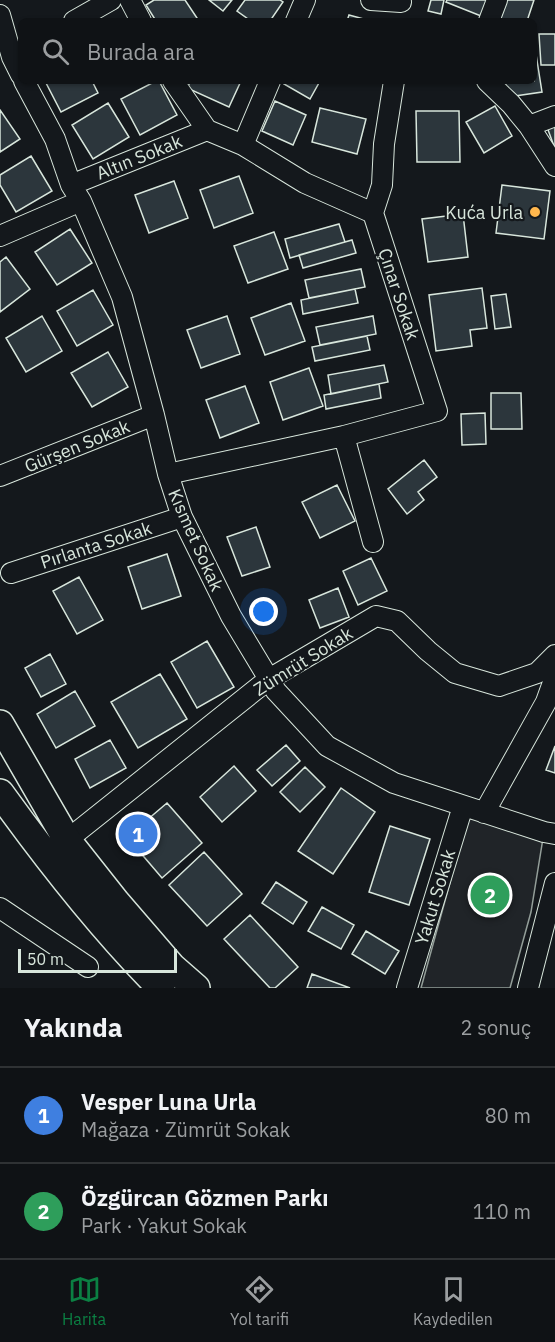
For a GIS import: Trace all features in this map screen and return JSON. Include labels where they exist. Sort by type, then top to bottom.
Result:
[{"type":"main road","points":[[2,731],[67,840],[165,959],[196,988]]},
{"type":"main road","points":[[0,793],[46,856],[131,958],[161,988]]},
{"type":"street","points":[[79,18],[111,0]]},
{"type":"street","points":[[130,0],[139,18]]},
{"type":"street","points":[[297,18],[304,0]]},
{"type":"street","points":[[371,0],[400,8]]},
{"type":"street","points":[[490,18],[497,0]]},
{"type":"street","points":[[0,15],[11,58]]},
{"type":"street","name":"Kısmet Sokak","points":[[26,84],[55,139],[122,297],[168,474],[182,517],[231,616],[276,691],[327,746],[394,783],[555,834]]},
{"type":"street","points":[[175,84],[207,130],[243,146],[305,183],[373,213],[382,185],[384,144],[394,84]]},
{"type":"street","points":[[243,146],[269,84]]},
{"type":"street","points":[[490,84],[529,126],[555,166]]},
{"type":"street","points":[[529,126],[555,116]]},
{"type":"street","name":"Altın Sokak","points":[[0,236],[76,193],[207,130]]},
{"type":"street","name":"Çınar Sokak","points":[[344,436],[437,411],[373,213]]},
{"type":"street","name":"Gürşen Sokak","points":[[0,476],[154,415]]},
{"type":"street","points":[[168,474],[344,436],[373,542]]},
{"type":"street","name":"Pırlanta Sokak","points":[[10,573],[182,517]]},
{"type":"street","name":"Zümrüt Sokak","points":[[67,840],[269,679],[376,616],[397,621],[455,673],[499,686],[537,673],[555,655]]},
{"type":"street","points":[[484,813],[546,702],[555,677]]},
{"type":"street","name":"Yakut Sokak","points":[[407,988],[462,806]]},
{"type":"street","points":[[528,988],[555,883]]},
{"type":"street","points":[[0,908],[88,967]]},
{"type":"shaded area","points":[[463,806],[544,832],[531,912],[510,988],[421,988],[451,879]]},
{"type":"building","points":[[154,0],[185,0],[197,18],[154,18],[146,5]]},
{"type":"building","points":[[209,0],[232,0],[223,11]]},
{"type":"building","points":[[245,0],[280,0],[283,2],[272,18],[247,18],[237,11]]},
{"type":"building","points":[[431,0],[444,0],[441,14],[428,11]]},
{"type":"building","points":[[447,0],[487,0],[481,16],[446,2]]},
{"type":"building","points":[[504,0],[534,0],[528,18],[499,18]]},
{"type":"building","points":[[539,34],[555,34],[555,65],[541,65]]},
{"type":"building","points":[[537,61],[542,92],[508,97],[506,84],[537,84]]},
{"type":"building","points":[[47,84],[94,84],[98,93],[61,112]]},
{"type":"building","points":[[150,84],[161,84],[177,115],[140,135],[121,99]]},
{"type":"building","points":[[189,84],[240,84],[229,107],[187,88]]},
{"type":"building","points":[[284,84],[318,84],[310,99]]},
{"type":"building","points":[[275,101],[306,115],[293,145],[262,131]]},
{"type":"building","points":[[108,103],[129,137],[93,159],[72,125]]},
{"type":"building","points":[[495,106],[512,136],[484,153],[466,122]]},
{"type":"building","points":[[320,108],[366,119],[357,154],[312,142]]},
{"type":"building","points":[[0,110],[20,139],[0,152]]},
{"type":"building","points":[[416,111],[459,111],[460,162],[417,162]]},
{"type":"building","points":[[555,124],[555,149],[547,127]]},
{"type":"building","points":[[31,156],[52,191],[16,212],[0,185],[0,175]]},
{"type":"building","points":[[239,176],[253,213],[214,228],[200,190]]},
{"type":"building","points":[[174,181],[188,218],[149,233],[135,195]]},
{"type":"building","points":[[502,185],[550,191],[544,239],[496,233]]},
{"type":"building","points":[[463,214],[468,257],[428,262],[422,219]]},
{"type":"building","points":[[339,224],[345,242],[290,258],[285,239]]},
{"type":"building","points":[[70,229],[92,263],[57,285],[35,252]]},
{"type":"building","points":[[274,232],[288,269],[248,283],[234,246]]},
{"type":"building","points":[[352,240],[356,253],[303,268],[299,255]]},
{"type":"building","points":[[6,257],[30,289],[0,312],[0,262]]},
{"type":"building","points":[[361,269],[365,287],[309,298],[305,280]]},
{"type":"building","points":[[482,288],[487,328],[470,330],[472,346],[436,351],[429,295]]},
{"type":"building","points":[[355,289],[358,303],[303,314],[301,300]]},
{"type":"building","points":[[93,290],[113,325],[77,346],[57,311]]},
{"type":"building","points":[[506,294],[511,327],[495,329],[491,296]]},
{"type":"building","points":[[291,303],[305,341],[265,355],[251,318]]},
{"type":"building","points":[[42,316],[62,351],[26,372],[6,338]]},
{"type":"building","points":[[227,316],[240,354],[201,368],[187,330]]},
{"type":"building","points":[[373,316],[376,334],[320,345],[316,327]]},
{"type":"building","points":[[367,336],[370,350],[315,361],[312,347]]},
{"type":"building","points":[[108,352],[128,387],[92,407],[71,373]]},
{"type":"building","points":[[384,365],[388,382],[331,394],[328,375]]},
{"type":"building","points":[[309,368],[323,406],[283,420],[270,382]]},
{"type":"building","points":[[379,384],[381,398],[326,409],[324,395]]},
{"type":"building","points":[[245,386],[259,423],[220,438],[206,400]]},
{"type":"building","points":[[491,393],[521,393],[522,429],[491,429]]},
{"type":"building","points":[[485,413],[486,444],[462,445],[461,414]]},
{"type":"building","points":[[424,460],[437,477],[418,492],[424,500],[407,514],[388,489]]},
{"type":"building","points":[[337,485],[355,521],[320,538],[302,502]]},
{"type":"building","points":[[256,527],[270,567],[242,576],[227,537]]},
{"type":"building","points":[[167,554],[181,596],[142,609],[128,567]]},
{"type":"building","points":[[371,558],[387,591],[358,605],[343,571]]},
{"type":"building","points":[[79,577],[103,620],[77,634],[53,591]]},
{"type":"building","points":[[338,588],[349,617],[320,628],[309,600]]},
{"type":"building","points":[[207,641],[234,687],[197,708],[171,662]]},
{"type":"building","points":[[50,654],[66,684],[41,697],[25,668]]},
{"type":"building","points":[[160,674],[187,719],[138,748],[111,702]]},
{"type":"building","points":[[75,691],[95,726],[56,748],[37,714]]},
{"type":"building","points":[[110,740],[126,768],[90,788],[75,759]]},
{"type":"building","points":[[286,745],[300,761],[272,786],[257,770]]},
{"type":"building","points":[[555,746],[555,773],[546,770]]},
{"type":"building","points":[[234,766],[256,791],[222,822],[200,797]]},
{"type":"building","points":[[305,767],[325,787],[300,812],[280,792]]},
{"type":"building","points":[[341,788],[375,812],[333,874],[298,851]]},
{"type":"building","points":[[167,803],[202,843],[162,878],[127,837]]},
{"type":"building","points":[[390,826],[430,839],[409,905],[369,892]]},
{"type":"building","points":[[204,852],[242,894],[207,926],[169,885]]},
{"type":"building","points":[[276,882],[307,902],[293,924],[262,903]]},
{"type":"building","points":[[322,907],[354,925],[341,949],[308,931]]},
{"type":"building","points":[[250,915],[298,967],[275,988],[270,988],[224,939]]},
{"type":"building","points":[[366,931],[399,951],[385,974],[352,954]]},
{"type":"building","points":[[312,974],[350,988],[307,988]]},
{"type":"place","name":"Kuća Urla","points":[[535,212]]},
{"type":"place","name":"Vesper Luna Urla","points":[[138,834]]},
{"type":"place","name":"Özgürcan Gözmen Parkı","points":[[490,895]]}]
